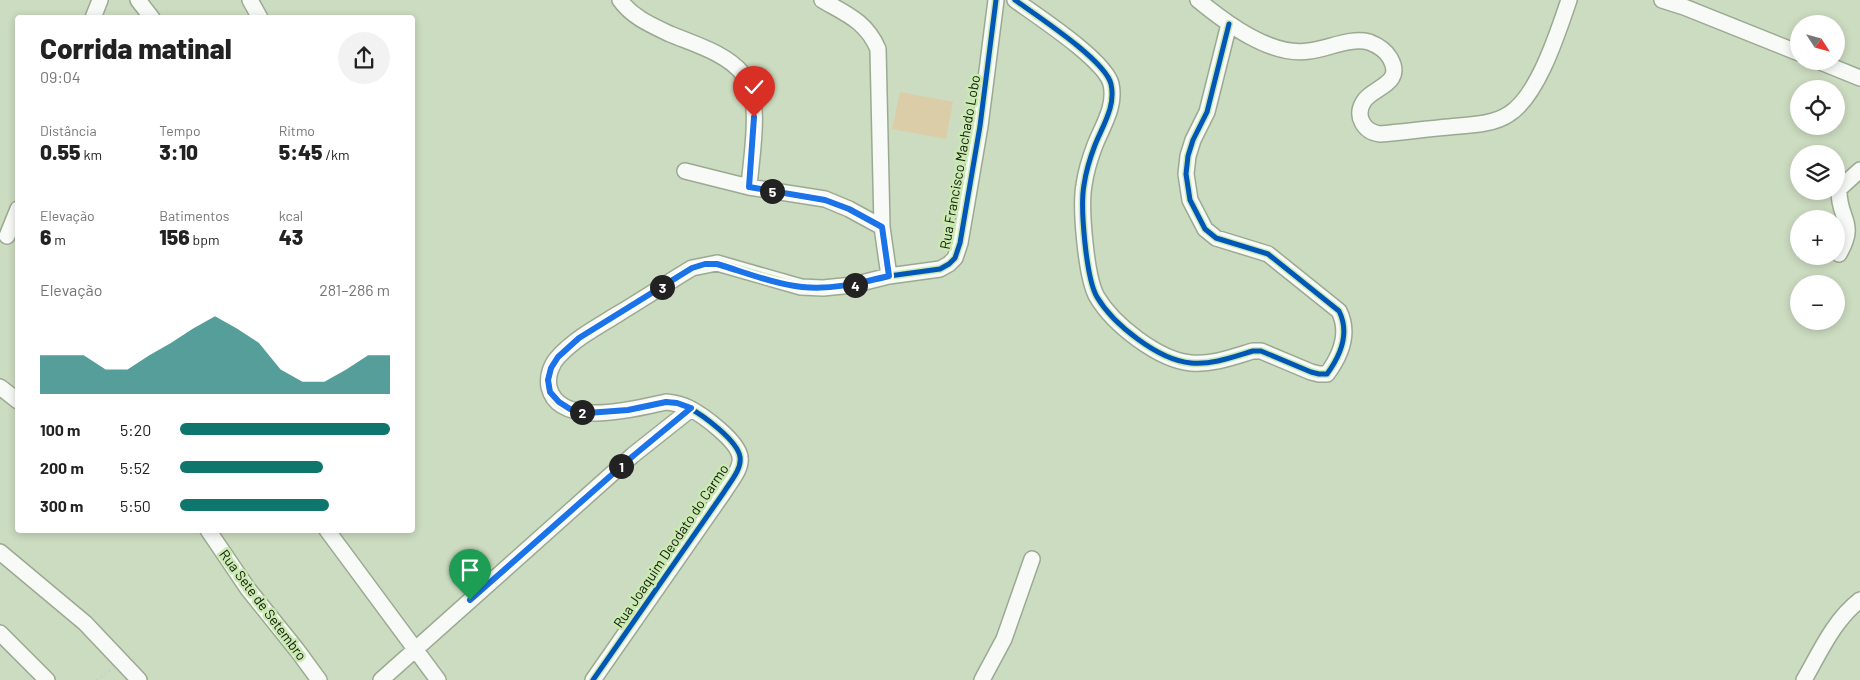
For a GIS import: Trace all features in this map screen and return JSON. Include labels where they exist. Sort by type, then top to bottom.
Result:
[{"type":"street","points":[[94,15],[100,0]]},
{"type":"street","points":[[138,0],[150,15]]},
{"type":"street","points":[[250,0],[258,15]]},
{"type":"street","points":[[620,0],[636,16],[652,26],[717,54],[744,75],[752,91],[754,104],[749,187]]},
{"type":"street","points":[[822,0],[858,21],[868,30],[878,49],[882,227],[889,276]]},
{"type":"street","name":"Rua Francisco Machado Lobo","points":[[691,408],[677,403],[666,402],[619,411],[587,413],[570,409],[559,402],[550,392],[548,380],[551,368],[558,357],[579,338],[692,268],[705,264],[717,264],[771,280],[808,287],[853,285],[889,276],[940,269],[949,264],[955,258],[960,243],[980,126],[996,0]]},
{"type":"street","points":[[1015,0],[1094,61],[1106,72],[1111,83],[1112,97],[1108,117],[1095,144],[1083,187],[1089,277],[1096,296],[1109,313],[1131,334],[1170,358],[1189,363],[1209,363],[1253,351],[1261,351],[1311,372],[1327,374],[1334,364],[1343,343],[1343,318],[1340,311],[1268,254],[1216,238],[1205,230],[1190,200],[1186,174],[1188,156],[1206,112],[1229,24]]},
{"type":"street","points":[[1198,0],[1229,24],[1266,44],[1288,51],[1309,52],[1361,41],[1369,42],[1388,54],[1392,62],[1392,77],[1385,86],[1364,100],[1359,115],[1362,123],[1370,130],[1380,134],[1498,120],[1510,114],[1530,93],[1538,78],[1569,0]]},
{"type":"street","points":[[1662,0],[1790,49]]},
{"type":"street","points":[[1840,70],[1854,76],[1860,88]]},
{"type":"street","points":[[685,170],[749,187],[825,200],[849,209],[882,227]]},
{"type":"street","points":[[1842,210],[1838,199],[1839,189],[1860,170]]},
{"type":"street","points":[[8,237],[15,217]]},
{"type":"street","points":[[1845,217],[1848,225],[1848,234],[1845,241]]},
{"type":"street","points":[[0,387],[15,399]]},
{"type":"street","points":[[381,680],[633,456],[691,408]]},
{"type":"street","name":"Rua Joaquim Deodato do Carmo","points":[[592,680],[737,471],[740,459],[737,448],[731,439],[691,408]]},
{"type":"street","name":"Rua Sete de Setembro","points":[[210,533],[248,589],[319,680]]},
{"type":"street","points":[[329,533],[438,680]]},
{"type":"street","points":[[0,552],[85,623],[140,680]]},
{"type":"street","points":[[982,680],[1004,639],[1032,559]]},
{"type":"street","points":[[1804,680],[1835,626],[1848,610],[1860,600]]},
{"type":"street","points":[[0,633],[47,680]]},
{"type":"shaded area","points":[[900,92],[953,102],[946,139],[892,129]]},
{"type":"cycle path","points":[[593,680],[732,480],[739,466],[740,457],[727,436],[695,411],[681,405],[666,402],[601,413],[583,412],[568,408],[556,400],[549,387],[549,374],[554,363],[572,344],[587,333],[692,268],[717,263],[801,287],[823,288],[853,285],[889,276],[940,269],[949,264],[955,258],[960,243],[980,126],[996,0]]},
{"type":"cycle path","points":[[1015,0],[1084,51],[1097,63],[1111,84],[1112,100],[1110,108],[1090,160],[1083,195],[1087,259],[1093,288],[1104,307],[1125,329],[1138,339],[1151,348],[1178,360],[1191,363],[1207,363],[1253,351],[1261,351],[1311,372],[1327,374],[1340,352],[1344,336],[1344,327],[1339,311],[1268,254],[1216,238],[1205,229],[1190,200],[1186,174],[1188,156],[1193,140],[1207,112],[1229,24]]},
{"type":"route","points":[[470,600],[633,456],[691,408],[677,403],[666,402],[600,414],[570,409],[559,402],[550,392],[548,380],[551,368],[558,357],[579,338],[692,268],[705,264],[717,264],[800,287],[823,288],[853,285],[889,276],[882,227],[849,209],[825,200],[749,187],[754,117]]}]
